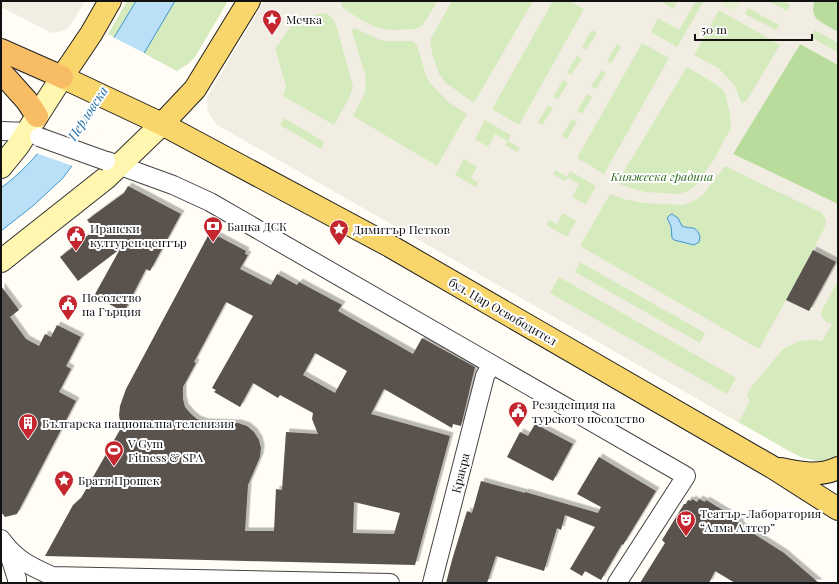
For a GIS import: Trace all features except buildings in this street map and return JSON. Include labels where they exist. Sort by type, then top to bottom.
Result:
[{"type":"highway","points":[[1,50],[69,80]]},
{"type":"highway","points":[[1,72],[27,101],[34,128]]},
{"type":"main road","points":[[1,167],[34,128],[69,80],[91,34],[110,1]]},
{"type":"main road","points":[[1,261],[103,180],[113,163],[162,124],[195,89],[249,1]]},
{"type":"main road","name":"бул. Цар Освободител","points":[[69,80],[143,114],[390,246],[772,467],[838,509]]},
{"type":"main road","points":[[772,467],[804,473],[822,473],[838,468]]},
{"type":"street","points":[[1,131],[34,128],[113,163],[173,185],[210,202],[686,476],[617,583]]},
{"type":"street","name":"Кракра","points":[[432,583],[485,376],[491,365]]},
{"type":"street","points":[[3,545],[16,579],[16,583]]},
{"type":"street","points":[[3,545],[24,563],[52,576],[390,583]]},
{"type":"green space","points":[[127,1],[228,1],[195,57],[188,64],[177,71],[108,34]]},
{"type":"green space","name":"Княжеска градина","points":[[312,1],[838,1],[838,458],[821,462],[801,457],[789,451],[254,145],[286,87],[275,49],[290,27]]},
{"type":"green space","points":[[723,1],[740,1],[734,11],[722,4]]},
{"type":"green space","points":[[814,1],[838,1],[838,32],[819,20],[814,12]]},
{"type":"green space","points":[[801,43],[838,65],[838,204],[733,154]]},
{"type":"shaded area","points":[[1,1],[85,1],[66,30],[52,33],[1,7]]},
{"type":"shaded area","points":[[264,1],[340,1],[343,8],[358,18],[378,28],[389,30],[414,29],[422,26],[438,1],[452,1],[430,40],[432,53],[439,74],[446,83],[474,103],[533,1],[553,1],[492,109],[519,125],[584,9],[570,1],[660,1],[673,9],[678,1],[696,1],[679,30],[658,18],[651,32],[677,47],[704,1],[723,1],[722,4],[734,11],[740,1],[768,1],[787,11],[790,5],[782,1],[814,1],[814,16],[817,20],[838,32],[838,43],[815,30],[811,37],[838,53],[838,65],[800,44],[733,154],[838,204],[838,281],[823,308],[821,315],[826,322],[832,324],[822,341],[799,341],[783,349],[751,387],[747,395],[750,401],[739,422],[217,125],[209,114],[207,108],[208,96]],"holes":[[[748,8],[779,25],[776,30],[745,14]],[[719,10],[780,45],[747,100],[743,103],[741,102],[735,86],[718,68],[694,55]],[[325,13],[333,19],[337,28],[353,87],[349,98],[334,125],[283,96],[286,87],[275,49],[290,27],[317,14]],[[355,28],[377,39],[385,41],[412,41],[417,45],[426,76],[431,84],[448,102],[467,114],[437,166],[353,116],[364,95],[366,87],[365,74],[352,29]],[[592,30],[597,33],[586,50],[582,47]],[[642,43],[669,58],[604,174],[577,158]],[[617,44],[621,47],[611,64],[607,61]],[[577,56],[582,59],[571,75],[567,72]],[[687,67],[723,90],[730,113],[731,128],[713,161],[696,185],[688,191],[679,194],[645,192],[617,183]],[[602,70],[606,73],[596,89],[591,86]],[[563,80],[568,83],[558,99],[553,97]],[[587,94],[592,97],[582,114],[577,111]],[[548,105],[553,108],[542,125],[538,122]],[[284,118],[324,142],[321,149],[280,125]],[[572,119],[577,122],[567,139],[562,136]],[[485,120],[511,135],[508,141],[520,148],[517,152],[505,145],[507,141],[495,134],[488,147],[475,139]],[[464,159],[477,167],[471,178],[478,182],[476,187],[455,175]],[[725,166],[822,213],[826,220],[825,227],[813,250],[835,262],[809,311],[786,300],[759,349],[580,246],[610,194],[627,200],[644,203],[684,205],[694,201],[704,194]],[[555,170],[567,177],[570,171],[596,186],[586,204],[572,197],[579,184],[568,177],[565,181],[553,174]],[[563,213],[576,221],[567,237],[546,225],[549,220],[557,224]],[[580,262],[705,333],[700,343],[575,272]],[[559,277],[736,378],[727,394],[550,293]]]},
{"type":"water","name":"Перловска","points":[[136,1],[175,1],[101,126],[63,178],[34,205],[1,231],[1,188],[27,165],[50,138],[70,110]]},
{"type":"water","points":[[672,214],[678,218],[682,226],[697,230],[700,237],[699,242],[694,245],[674,240],[672,238],[671,226],[667,218]]},
{"type":"pier","points":[[113,37],[146,54],[102,127],[73,166],[36,153],[67,110]]},
{"type":"place","name":"Мечка","points":[[272,36]]},
{"type":"place","name":"Банка ДСК","points":[[213,243]]},
{"type":"place","name":"Димитър Петков","points":[[339,246]]},
{"type":"place","name":"Ирански културен център","points":[[76,252]]},
{"type":"place","name":"Посолство на Гърция","points":[[68,321]]},
{"type":"place","name":"Резиденция на турското посолство","points":[[518,428]]},
{"type":"place","name":"Българска национална телевизия","points":[[28,440]]},
{"type":"place","name":"V Gym Fitness & SPA","points":[[114,467]]},
{"type":"place","name":"Братя Прошек","points":[[64,497]]},
{"type":"place","name":"Театър-Лаборатория “Алма Алтер”","points":[[686,537]]}]
